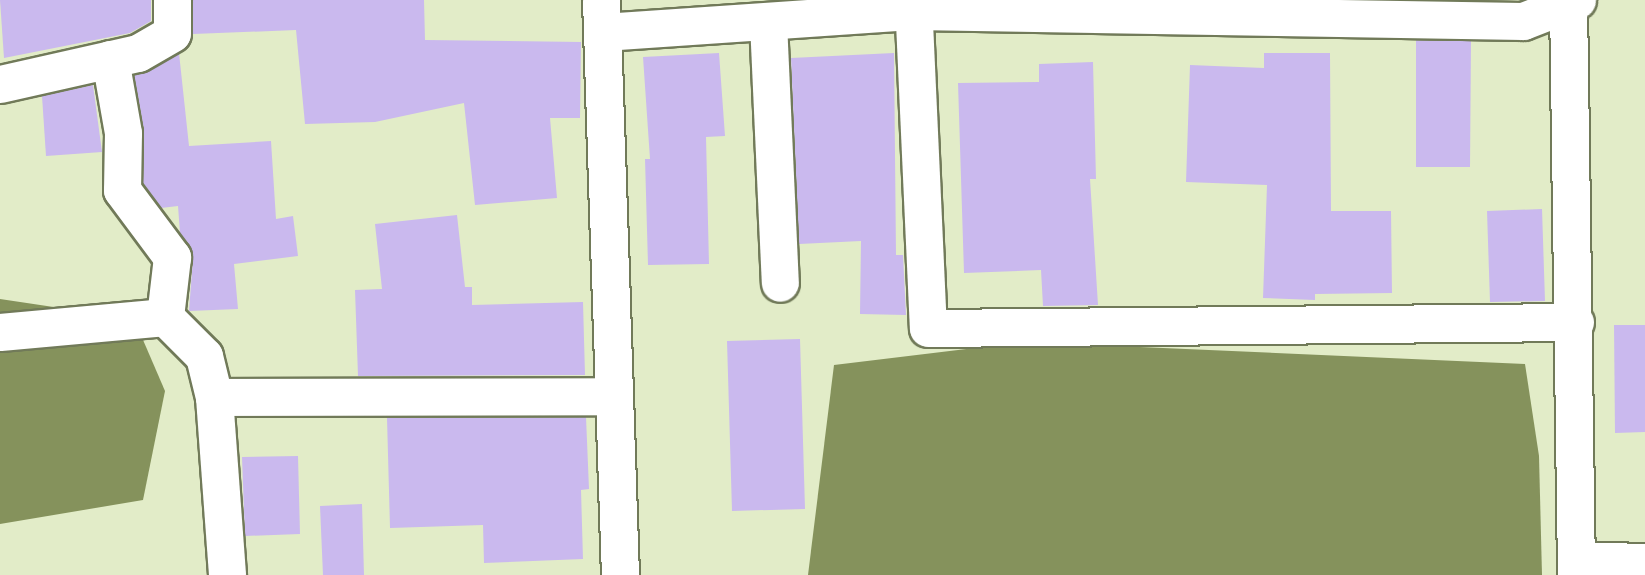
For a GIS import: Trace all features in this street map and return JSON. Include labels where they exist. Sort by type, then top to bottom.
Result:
[{"type":"street","points":[[0,84],[138,53],[172,33],[172,0]]},
{"type":"street","points":[[620,575],[611,396],[602,16],[768,22],[913,5],[1523,21],[1571,1],[1576,567],[1645,562]]},
{"type":"street","points":[[913,5],[929,328],[1575,322]]},
{"type":"street","points":[[768,22],[780,283]]},
{"type":"street","points":[[110,59],[123,133],[122,190],[172,257],[165,317]]},
{"type":"street","points":[[0,332],[165,317]]},
{"type":"street","points":[[165,317],[204,356],[214,397],[227,575]]},
{"type":"street","points":[[214,397],[611,396]]},
{"type":"shaded area","points":[[0,299],[134,319],[165,391],[143,500],[0,524]]},
{"type":"shaded area","points":[[1025,342],[1525,364],[1539,456],[1542,575],[808,575],[834,365]]},
{"type":"building","points":[[0,0],[151,0],[151,21],[130,33],[4,58]]},
{"type":"building","points":[[193,0],[424,0],[425,40],[581,42],[580,118],[550,118],[557,198],[475,205],[464,103],[375,122],[305,124],[296,30],[193,34]]},
{"type":"building","points":[[1416,40],[1471,41],[1470,167],[1416,167]]},
{"type":"building","points":[[179,53],[189,146],[271,141],[276,219],[293,216],[298,256],[234,264],[238,309],[189,311],[193,258],[180,233],[178,206],[161,208],[143,183],[144,130],[134,75]]},
{"type":"building","points":[[719,53],[725,136],[706,137],[709,264],[648,265],[645,159],[650,159],[643,57]]},
{"type":"building","points":[[894,53],[896,255],[903,255],[906,315],[860,314],[861,241],[799,244],[791,58]]},
{"type":"building","points":[[1264,53],[1330,53],[1331,211],[1391,211],[1392,293],[1315,294],[1315,300],[1263,298],[1267,185],[1186,182],[1190,65],[1264,68]]},
{"type":"building","points":[[1093,62],[1096,179],[1090,179],[1098,305],[1043,306],[1041,270],[964,273],[958,83],[1039,82],[1039,64]]},
{"type":"building","points":[[93,85],[102,152],[46,156],[42,96]]},
{"type":"building","points":[[1542,209],[1545,301],[1490,302],[1487,211]]},
{"type":"building","points":[[457,215],[465,287],[472,287],[472,305],[583,302],[585,375],[358,376],[355,290],[382,289],[375,224]]},
{"type":"building","points":[[1614,325],[1645,325],[1645,432],[1615,433]]},
{"type":"building","points":[[800,339],[805,509],[732,511],[727,341]]},
{"type":"building","points":[[586,417],[589,489],[581,490],[583,559],[484,563],[483,525],[390,528],[387,418]]},
{"type":"building","points":[[298,456],[300,534],[245,536],[242,457]]},
{"type":"building","points":[[362,504],[364,575],[323,575],[320,506]]}]
